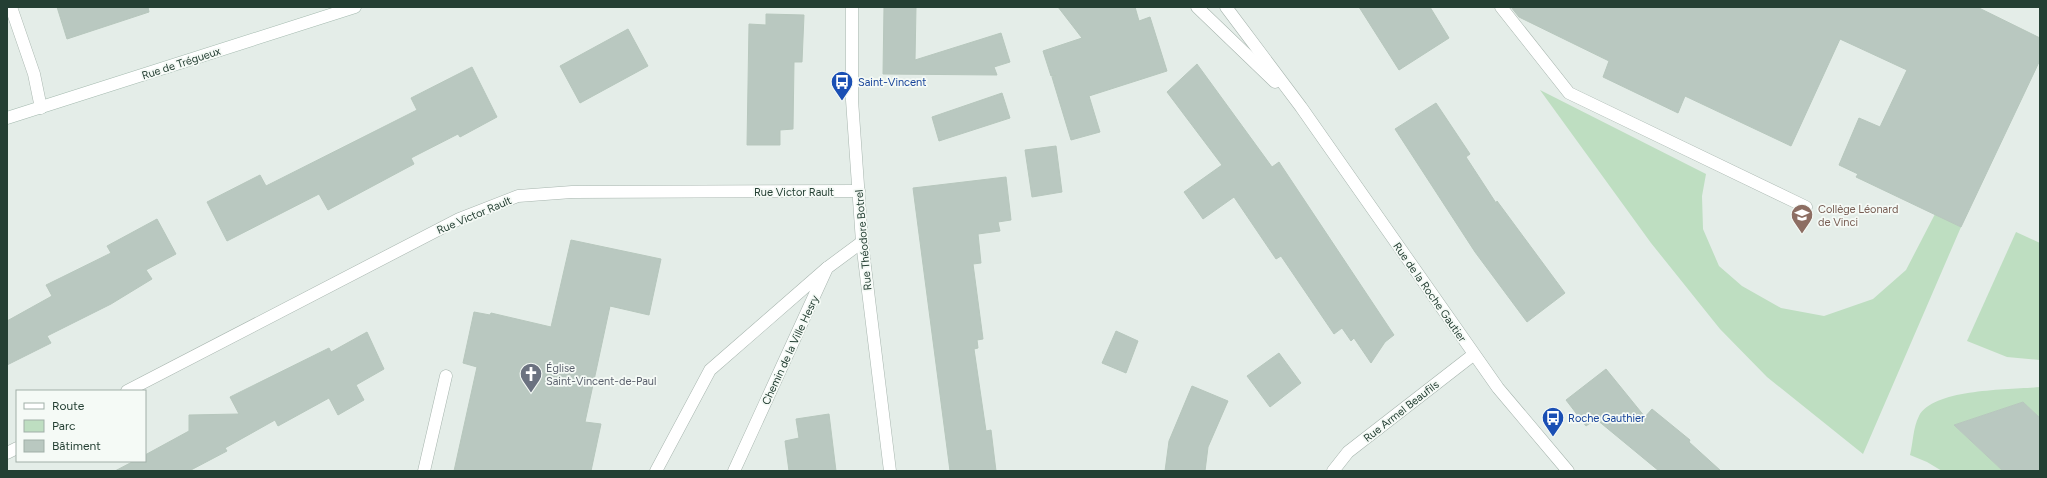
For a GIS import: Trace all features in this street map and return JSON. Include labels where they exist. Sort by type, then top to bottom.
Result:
[{"type":"street","points":[[11,7],[34,74],[41,108]]},
{"type":"street","name":"Rue de Trégueux","points":[[7,118],[355,7]]},
{"type":"street","name":"Rue Théodore Botrel","points":[[852,7],[852,100],[862,242],[890,471]]},
{"type":"street","points":[[1197,7],[1301,106]]},
{"type":"street","points":[[1226,7],[1301,106]]},
{"type":"street","points":[[1500,7],[1569,93],[1806,207]]},
{"type":"street","name":"Rue de la Roche Gautier","points":[[1301,106],[1473,355],[1498,388],[1568,471]]},
{"type":"street","name":"Rue Victor Rault","points":[[129,390],[459,219],[518,196],[572,192],[859,191]]},
{"type":"street","name":"Chemin de la Ville Hesry","points":[[734,471],[827,268],[862,242]]},
{"type":"street","points":[[656,471],[710,370],[827,268]]},
{"type":"street","name":"Rue Armel Beaufils","points":[[1333,471],[1348,452],[1473,355]]},
{"type":"street","points":[[424,471],[446,376]]},
{"type":"street","points":[[7,453],[16,448]]},
{"type":"green space","points":[[1540,90],[1706,174],[1702,196],[1703,229],[1719,266],[1742,286],[1781,308],[1824,316],[1873,299],[1906,270],[1935,214],[1961,227],[1863,454],[1767,377],[1720,329],[1651,243]]},
{"type":"green space","points":[[2016,232],[2040,243],[2040,360],[2007,357],[1967,341]]},
{"type":"green space","points":[[2040,387],[2040,418],[2023,402],[1954,425],[2003,471],[1942,471],[1927,462],[1910,455],[1914,430],[1919,416],[1927,407],[1940,400],[1956,395],[1974,392]]},
{"type":"building","points":[[57,7],[148,7],[149,12],[67,39]]},
{"type":"building","points":[[884,7],[916,7],[915,60],[1001,33],[1010,62],[994,67],[997,75],[883,74]]},
{"type":"building","points":[[1058,7],[1135,7],[1139,21],[1150,17],[1167,71],[1089,96],[1100,132],[1071,140],[1052,77],[1056,76],[1051,76],[1043,51],[1082,38]]},
{"type":"building","points":[[1359,7],[1430,7],[1449,38],[1399,70]]},
{"type":"building","points":[[1511,7],[1977,7],[2040,38],[2040,60],[1961,227],[1856,177],[1858,174],[1839,165],[1859,118],[1880,127],[1907,70],[1840,39],[1791,146],[1685,96],[1678,113],[1603,77],[1609,61],[1519,17]]},
{"type":"building","points":[[766,14],[804,15],[802,62],[794,62],[793,129],[780,130],[780,145],[747,145],[749,24],[766,25]]},
{"type":"building","points":[[628,29],[648,66],[580,103],[560,66]]},
{"type":"building","points":[[1197,64],[1272,167],[1279,162],[1394,335],[1385,342],[1371,363],[1354,338],[1351,341],[1342,328],[1334,334],[1281,256],[1276,259],[1234,197],[1203,219],[1184,192],[1222,165],[1167,92]]},
{"type":"building","points":[[472,67],[497,117],[460,137],[458,134],[411,158],[414,164],[328,210],[319,194],[227,241],[207,202],[260,175],[266,186],[417,110],[411,98]]},
{"type":"building","points":[[1002,93],[1010,118],[939,141],[932,117]]},
{"type":"building","points":[[1436,103],[1470,154],[1466,157],[1496,203],[1497,201],[1565,293],[1527,322],[1475,252],[1395,129]]},
{"type":"building","points":[[1056,146],[1062,192],[1032,197],[1025,150]]},
{"type":"building","points":[[1006,177],[1011,220],[998,222],[1000,231],[978,234],[981,263],[973,264],[983,339],[977,340],[978,348],[974,349],[986,431],[991,430],[996,471],[950,471],[913,188]]},
{"type":"building","points":[[157,219],[176,254],[146,270],[152,279],[111,304],[47,336],[51,343],[7,365],[7,321],[52,296],[46,285],[111,253],[107,246]]},
{"type":"building","name":"Église Saint-Vincent-de-Paul","points":[[571,240],[661,259],[649,315],[610,306],[585,422],[601,424],[591,471],[454,471],[477,367],[463,363],[474,312],[490,315],[491,313],[551,327]]},
{"type":"building","points":[[1116,331],[1138,341],[1126,373],[1102,363]]},
{"type":"building","points":[[367,332],[384,369],[356,385],[364,400],[338,415],[329,398],[278,426],[275,420],[225,448],[227,451],[189,471],[115,471],[132,462],[146,462],[146,454],[189,431],[189,415],[239,414],[230,397],[329,348],[331,352]]},
{"type":"building","points":[[1279,353],[1301,383],[1270,407],[1247,376]]},
{"type":"building","points":[[1606,369],[1645,417],[1652,409],[1690,440],[1689,442],[1721,471],[1659,471],[1596,419],[1586,426],[1566,400]]},
{"type":"building","points":[[1192,386],[1228,401],[1208,447],[1205,471],[1165,471],[1169,441]]},
{"type":"building","points":[[2023,402],[2040,418],[2040,471],[2003,471],[1954,425]]},
{"type":"building","points":[[829,414],[836,471],[789,471],[785,441],[799,438],[796,419]]},
{"type":"place","name":"Saint-Vincent","points":[[842,102]]},
{"type":"place","name":"Collège Léonard de Vinci","points":[[1802,234]]},
{"type":"place","name":"Église Saint-Vincent-de-Paul","points":[[531,394]]},
{"type":"place","name":"Roche Gauthier","points":[[1553,438]]}]
